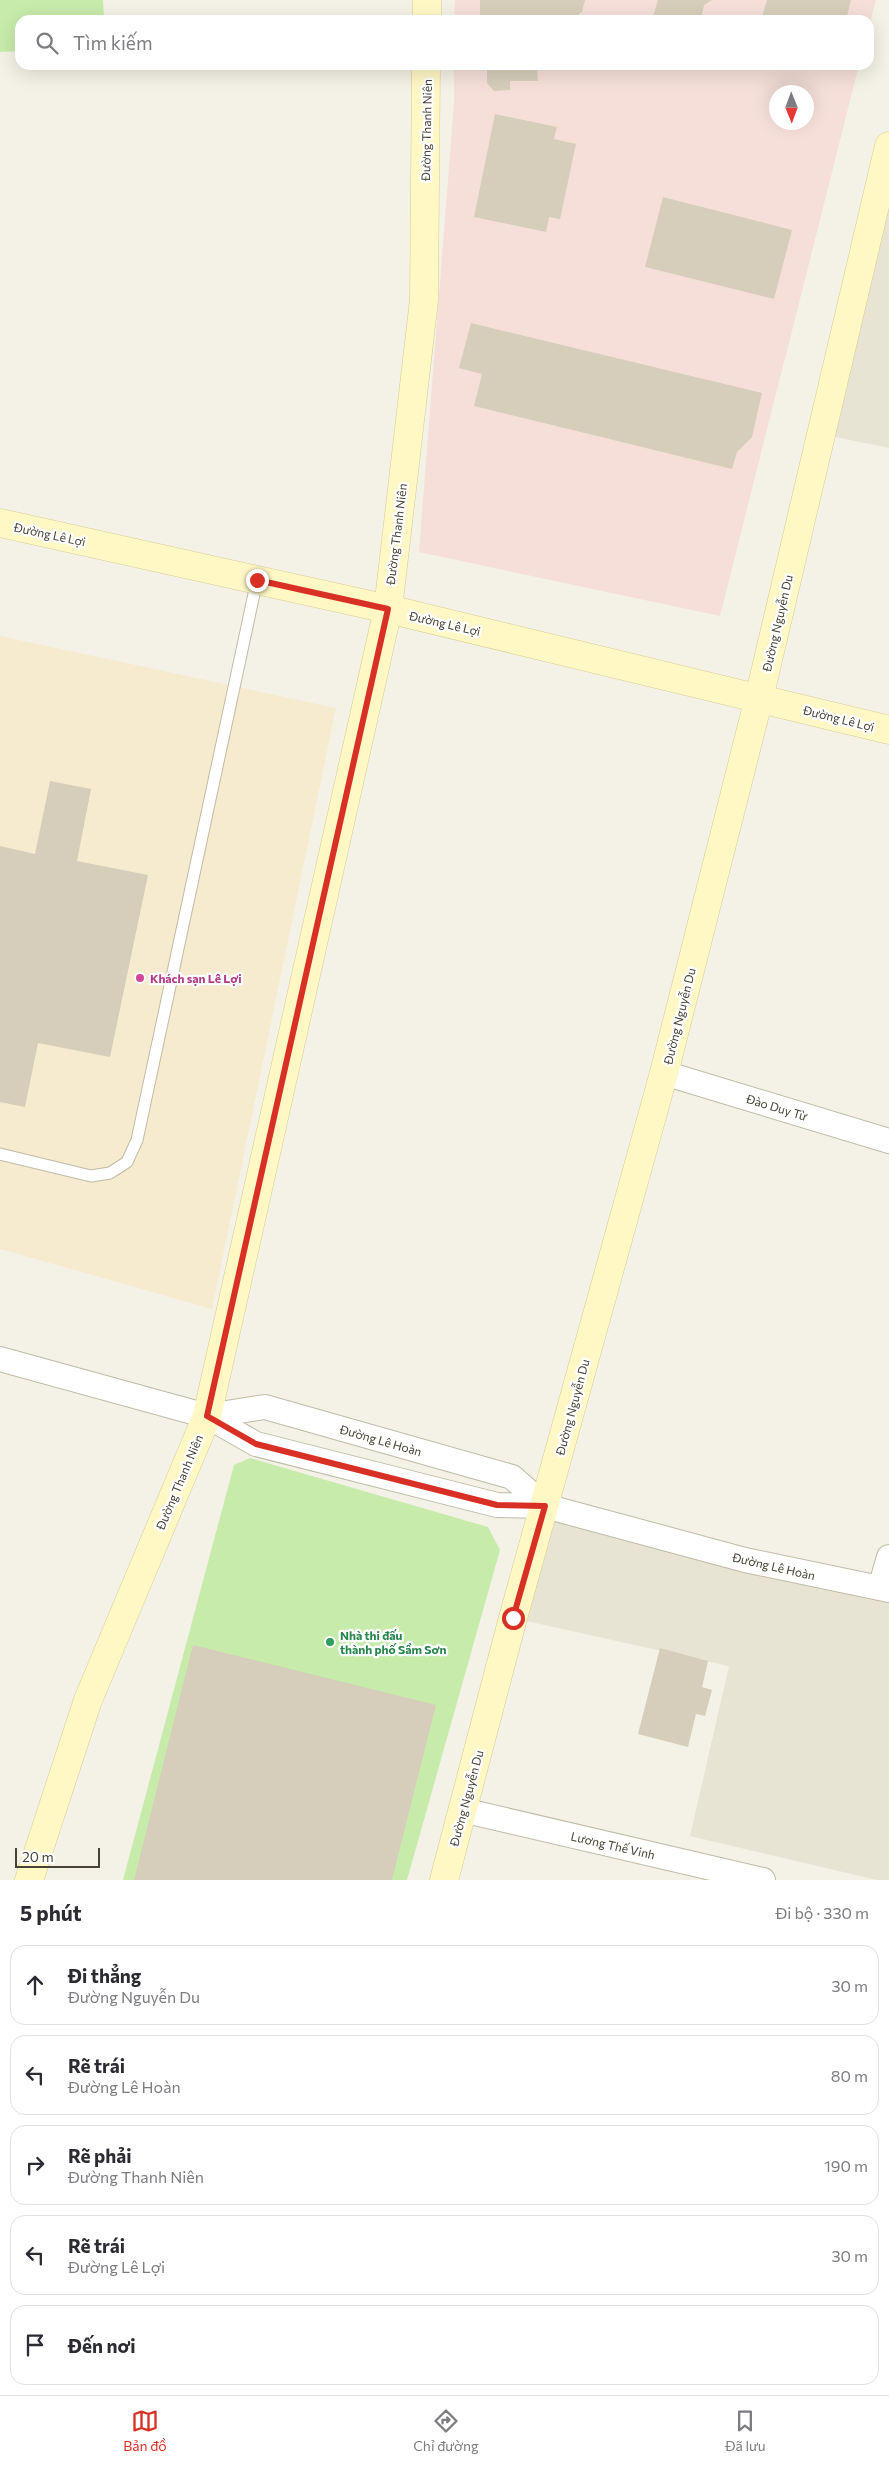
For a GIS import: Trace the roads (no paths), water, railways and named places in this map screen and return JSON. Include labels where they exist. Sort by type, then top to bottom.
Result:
[{"type":"street","points":[[427,0],[427,15]]},
{"type":"street","name":"Đường Thanh Niên","points":[[29,1880],[88,1700],[207,1416],[388,609],[424,300],[426,70]]},
{"type":"street","name":"Đường Nguyễn Du","points":[[444,1880],[664,1073],[759,698],[889,146]]},
{"type":"street","name":"Đường Lê Lợi","points":[[0,523],[388,609],[889,730]]},
{"type":"street","name":"Đào Duy Từ","points":[[664,1073],[889,1141]]},
{"type":"street","name":"Đường Lê Hoàn","points":[[0,1359],[207,1416],[256,1444],[497,1505],[545,1506],[744,1560],[885,1589]]},
{"type":"street","name":"Đường Lê Hoàn","points":[[207,1416],[265,1407],[512,1477],[545,1506]]},
{"type":"street","points":[[885,1589],[889,1557]]},
{"type":"street","name":"Lương Thế Vinh","points":[[462,1810],[763,1880]]},
{"type":"lane","points":[[0,1154],[91,1176],[110,1173],[127,1162],[137,1140],[257,580]]},
{"type":"place","name":"Khách sạn Lê Lợi","points":[[140,978]]},
{"type":"place","name":"Nhà thi đấu thành phố Sầm Sơn","points":[[330,1642]]}]
